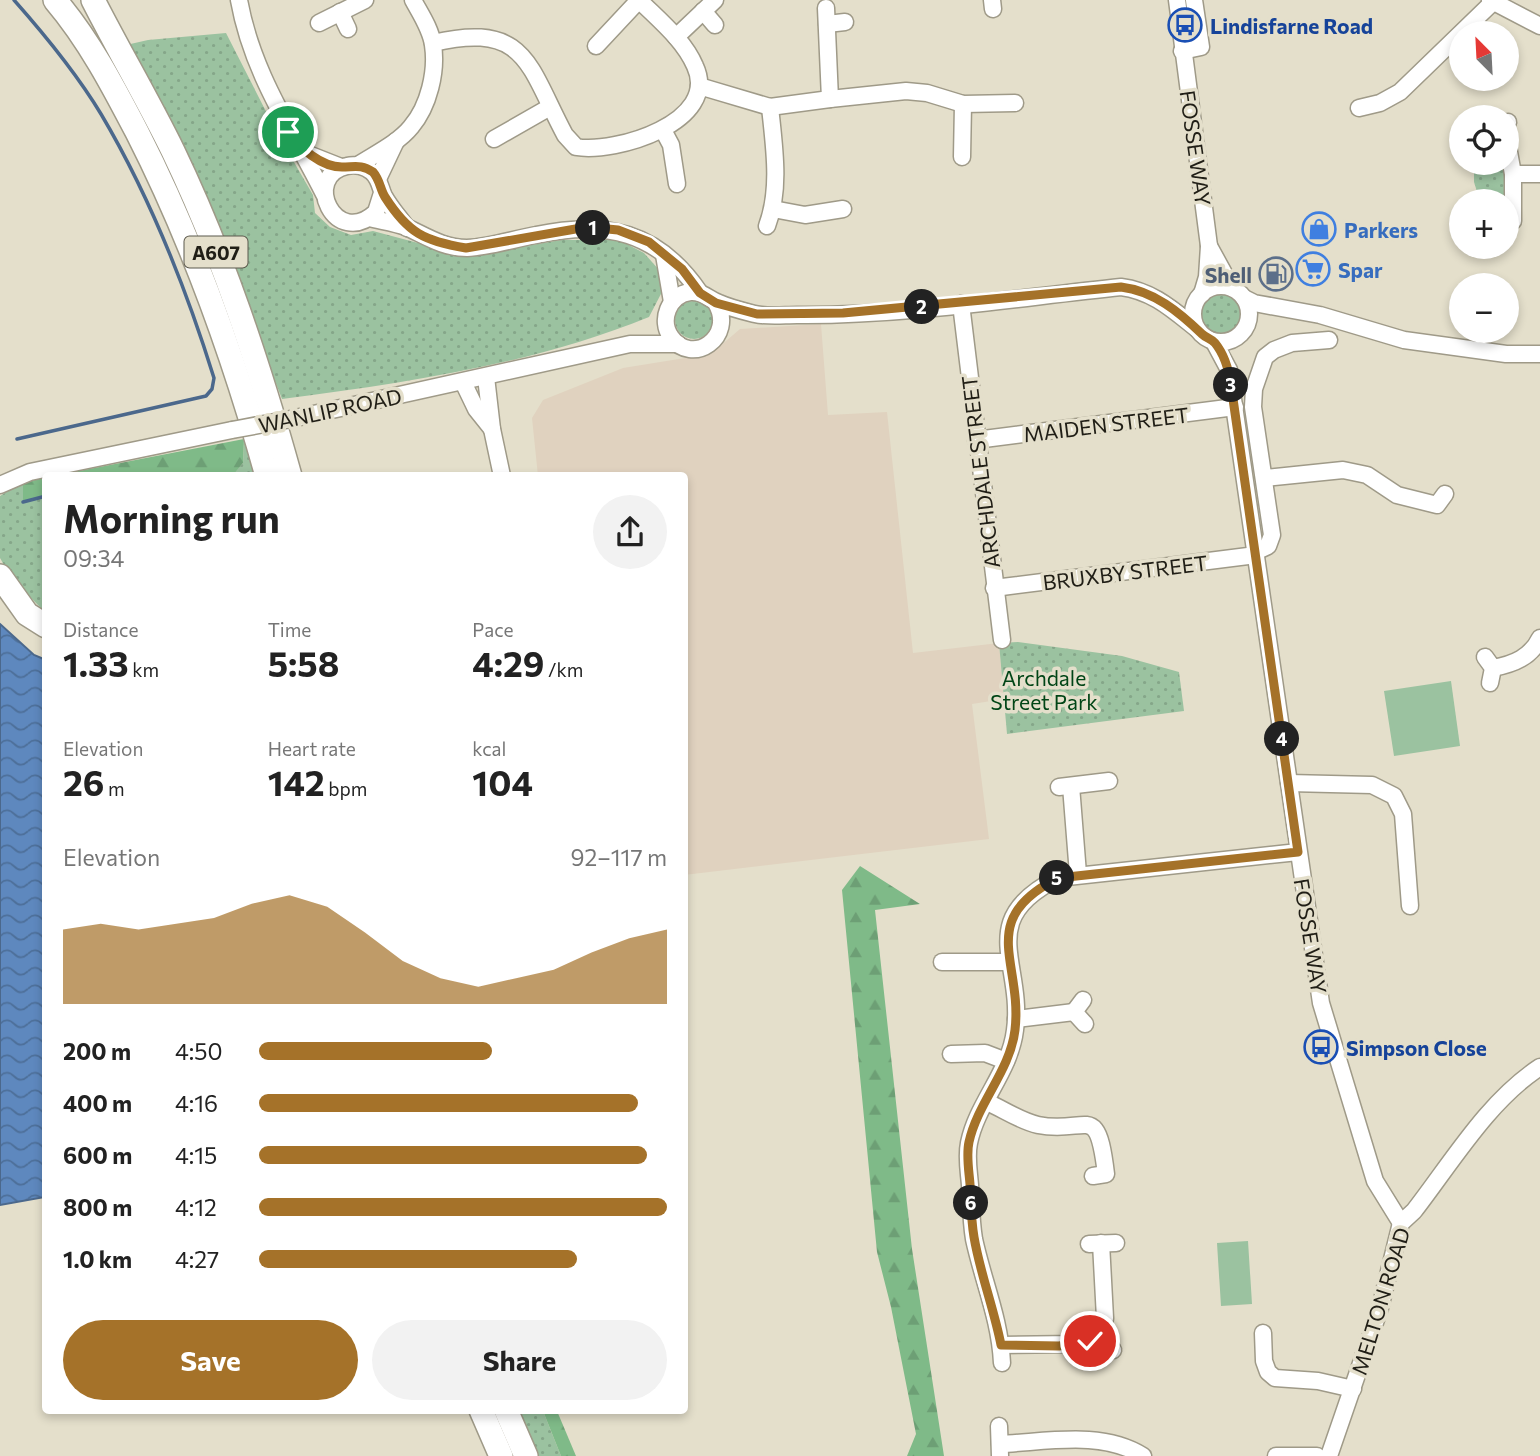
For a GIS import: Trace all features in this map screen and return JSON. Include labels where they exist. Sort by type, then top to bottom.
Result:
[{"type":"highway","name":"A607","points":[[55,0],[96,57],[123,104],[180,218],[247,403],[266,472]]},
{"type":"highway","name":"A607","points":[[93,0],[172,149],[200,209],[264,384],[289,472]]},
{"type":"highway","points":[[0,576],[27,614],[42,623]]},
{"type":"highway","points":[[483,1414],[502,1456]]},
{"type":"highway","points":[[508,1414],[526,1456]]},
{"type":"street","points":[[239,0],[251,50],[288,132],[303,152],[334,216],[345,222],[358,223],[369,218],[381,203],[380,186],[397,139]]},
{"type":"street","points":[[319,23],[365,0]]},
{"type":"street","points":[[303,152],[341,167],[358,165],[397,139],[420,114],[434,70],[433,43],[413,0]]},
{"type":"street","points":[[433,43],[480,36],[502,40],[519,50],[550,107],[576,147],[606,147],[635,141],[663,130],[692,103],[699,86],[696,67],[676,37],[639,0],[596,46]]},
{"type":"street","name":"FOSSE WAY","points":[[1177,0],[1209,246]]},
{"type":"street","points":[[1182,51],[1201,47],[1194,0]]},
{"type":"street","points":[[1355,109],[1380,103],[1400,92],[1491,1],[1540,26]]},
{"type":"street","points":[[676,37],[709,6],[715,24]]},
{"type":"street","points":[[340,12],[348,29]]},
{"type":"street","points":[[830,99],[826,16],[845,22]]},
{"type":"street","points":[[699,86],[770,107],[905,91],[928,93],[963,104],[1015,103]]},
{"type":"street","points":[[962,157],[963,104]]},
{"type":"street","points":[[494,139],[512,138],[550,107]]},
{"type":"street","points":[[767,226],[773,209],[775,163],[770,107]]},
{"type":"street","points":[[663,130],[671,145],[670,175]]},
{"type":"street","points":[[358,165],[380,186],[407,228]]},
{"type":"street","points":[[324,194],[332,174],[341,167]]},
{"type":"street","points":[[1519,174],[1540,174]]},
{"type":"street","points":[[773,209],[805,215],[835,205]]},
{"type":"street","points":[[369,218],[407,228],[423,238],[466,248],[587,227],[618,230],[649,242],[682,269],[700,293],[716,303],[757,314],[843,313],[1121,287],[1138,289],[1163,302],[1214,342],[1289,310]]},
{"type":"street","points":[[1209,246],[1249,312],[1241,332]]},
{"type":"street","points":[[1197,330],[1193,319],[1207,277],[1209,246]]},
{"type":"street","points":[[664,255],[672,302],[665,321],[671,338],[689,349],[706,346],[714,341],[721,328],[722,318],[716,303]]},
{"type":"street","points":[[1163,302],[1181,303],[1216,287],[1289,310],[1320,315],[1404,340],[1506,354],[1540,354]]},
{"type":"street","points":[[672,302],[689,292],[700,293]]},
{"type":"street","name":"ARCHDALE STREET","points":[[961,304],[1002,640]]},
{"type":"street","points":[[721,328],[757,314]]},
{"type":"street","name":"WANLIP ROAD","points":[[630,344],[665,321]]},
{"type":"street","name":"FOSSE WAY","points":[[1229,370],[1241,332]]},
{"type":"street","points":[[1255,554],[1268,546],[1272,536],[1253,407],[1260,372],[1265,358],[1273,350],[1292,343],[1321,340],[1314,358]]},
{"type":"street","name":"FOSSE WAY","points":[[1214,342],[1229,370],[1235,407],[1321,1003],[1375,1181],[1385,1202],[1401,1223]]},
{"type":"street","name":"WANLIP ROAD","points":[[0,485],[30,472],[290,419],[630,344],[678,344]]},
{"type":"street","points":[[486,377],[492,429],[501,472]]},
{"type":"street","points":[[463,382],[476,409],[492,429]]},
{"type":"street","name":"MAIDEN STREET","points":[[976,440],[1235,407]]},
{"type":"street","points":[[1265,478],[1343,470],[1367,475],[1396,495],[1441,505]]},
{"type":"street","name":"WANLIP ROAD","points":[[0,472],[30,472]]},
{"type":"street","name":"BRUXBY STREET","points":[[994,589],[1255,554]]},
{"type":"street","points":[[1489,669],[1520,660],[1530,653],[1540,638]]},
{"type":"street","points":[[1078,874],[1065,786],[1109,780]]},
{"type":"street","points":[[1289,783],[1371,785],[1394,796],[1403,814],[1410,906]]},
{"type":"street","points":[[1002,1363],[1001,1345],[974,1237],[968,1155],[969,1142],[1006,1061],[1016,1019],[1007,940],[1010,924],[1028,895],[1058,878],[1298,852]]},
{"type":"street","points":[[938,963],[1009,962]]},
{"type":"street","points":[[1016,1019],[1080,1012]]},
{"type":"street","points":[[950,1052],[985,1053],[1006,1061]]},
{"type":"street","name":"MELTON ROAD","points":[[1329,1456],[1380,1308],[1401,1223],[1414,1211],[1486,1118],[1527,1075],[1540,1067]]},
{"type":"street","points":[[987,1102],[1040,1126],[1077,1123],[1094,1129],[1102,1142],[1106,1174],[1093,1176]]},
{"type":"street","points":[[1102,1243],[1105,1318],[1102,1335],[1113,1350]]},
{"type":"street","points":[[1263,1334],[1264,1361],[1275,1378],[1318,1381],[1353,1389]]},
{"type":"street","points":[[1001,1345],[1075,1344],[1102,1335]]},
{"type":"street","points":[[999,1426],[1000,1450],[1105,1440],[1127,1446],[1143,1456]]},
{"type":"street","points":[[1276,1456],[1317,1456]]},
{"type":"shaded area","points":[[821,324],[828,415],[887,412],[913,653],[999,643],[1004,699],[972,704],[989,839],[688,875],[688,472],[538,472],[532,418],[543,400],[623,368],[685,358],[719,347],[740,329]]},
{"type":"green space","points":[[226,33],[276,131],[313,195],[315,213],[330,227],[351,235],[373,231],[467,256],[561,240],[619,240],[644,253],[660,271],[663,290],[649,317],[561,347],[469,370],[282,399],[223,248],[126,45],[148,40]]},
{"type":"green space","points":[[1474,175],[1507,175],[1507,189],[1476,189]]},
{"type":"green space","points":[[1221,292],[1237,298],[1243,314],[1237,330],[1221,336],[1205,330],[1199,314],[1205,298]]},
{"type":"green space","points":[[694,301],[708,306],[713,320],[708,334],[694,339],[680,334],[675,320],[680,306]]},
{"type":"green space","points":[[248,438],[256,472],[235,472],[243,463],[244,439]]},
{"type":"green space","points":[[244,439],[243,463],[235,472],[74,472]]},
{"type":"green space","points":[[42,479],[42,497],[23,502],[23,482]]},
{"type":"green space","points":[[23,482],[23,502],[42,497],[42,609],[12,579],[0,558],[0,496]]},
{"type":"green space","name":"Archdale Street Park","points":[[1018,642],[1122,656],[1179,672],[1184,711],[1007,734],[999,643]]},
{"type":"green space","points":[[1451,681],[1460,746],[1394,756],[1384,691]]},
{"type":"green space","points":[[860,866],[920,904],[875,910],[912,1249],[944,1456],[907,1456],[916,1434],[891,1307],[877,1252],[842,890]]},
{"type":"green space","points":[[1248,1241],[1252,1304],[1221,1306],[1217,1243]]},
{"type":"green space","points":[[507,1414],[544,1414],[561,1456],[526,1456]]},
{"type":"green space","points":[[544,1414],[558,1414],[576,1456],[561,1456]]},
{"type":"water","points":[[0,624],[34,655],[42,658],[42,1198],[0,1205]]},
{"type":"waterway","points":[[14,0],[49,41],[92,99],[135,177],[165,243],[214,378],[212,389],[206,396],[17,439]]},
{"type":"waterway","points":[[23,502],[42,497]]},
{"type":"place","name":"Lindisfarne Road","points":[[1185,25]]},
{"type":"place","name":"Parkers","points":[[1319,229]]},
{"type":"place","name":"Spar","points":[[1313,269]]},
{"type":"place","name":"Shell","points":[[1276,274]]},
{"type":"place","name":"Simpson Close","points":[[1321,1047]]},
{"type":"route","points":[[288,132],[303,152],[341,167],[358,165],[373,172],[382,193],[407,228],[423,238],[446,245],[466,248],[587,227],[618,230],[638,236],[659,249],[682,269],[700,293],[716,303],[757,314],[843,313],[1121,287],[1138,289],[1163,302],[1204,337],[1214,342],[1229,370],[1298,852],[1058,878],[1028,895],[1010,924],[1007,940],[1016,1019],[1015,1033],[1001,1075],[981,1112],[969,1142],[974,1237],[994,1307],[1001,1345],[1059,1346],[1090,1341]]}]
